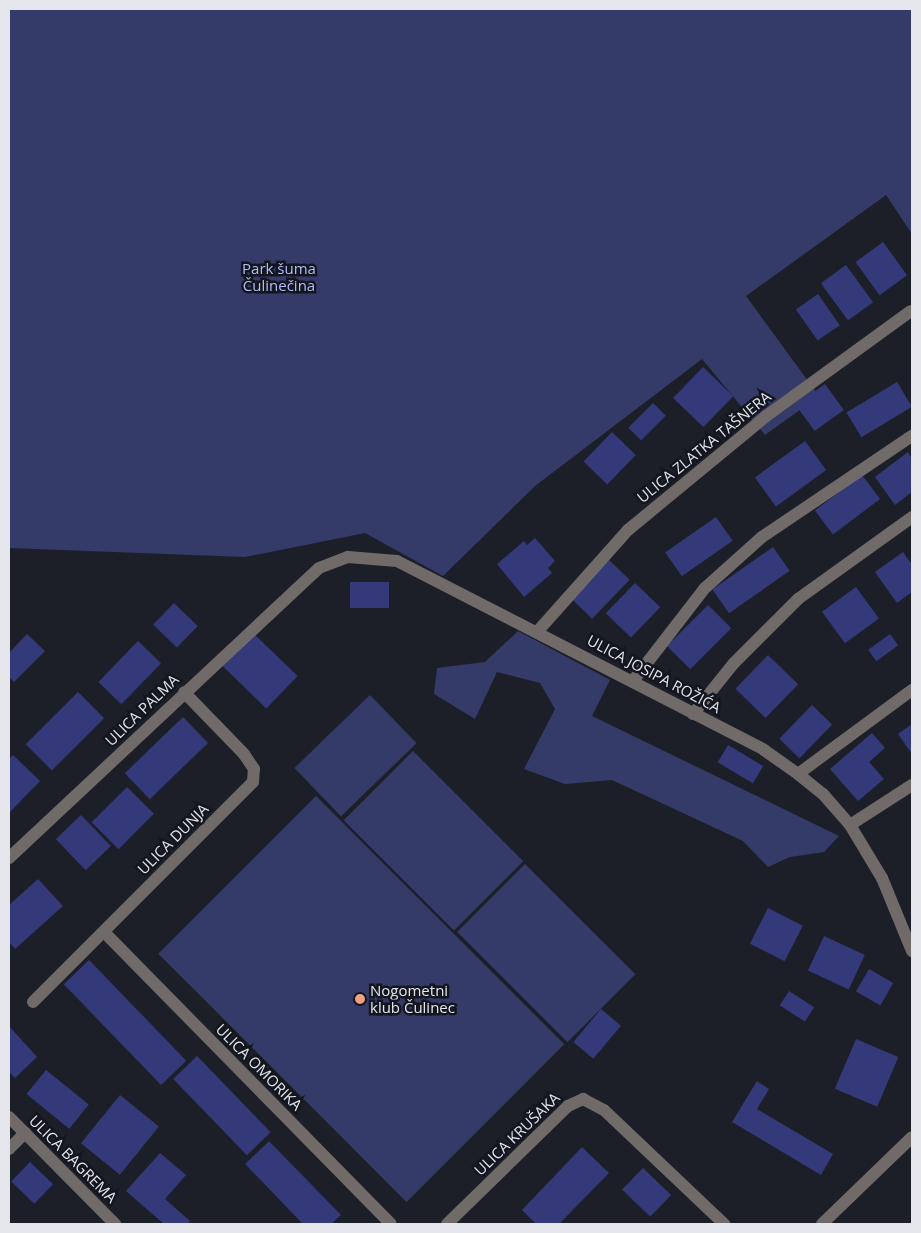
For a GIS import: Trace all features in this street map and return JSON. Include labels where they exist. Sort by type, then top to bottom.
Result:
[{"type":"street","name":"ULICA ZLATKA TAŠNERA","points":[[537,632],[628,530],[765,417],[911,311]]},
{"type":"street","points":[[633,681],[705,588],[762,537],[912,436]]},
{"type":"street","points":[[693,714],[734,663],[798,599],[912,517]]},
{"type":"street","name":"ULICA JOSIPA ROŽIĆA","points":[[297,585],[319,568],[348,557],[397,561],[764,750],[823,794],[850,825],[882,878],[912,951]]},
{"type":"street","name":"ULICA PALMA","points":[[9,858],[297,585]]},
{"type":"street","points":[[798,774],[912,690]]},
{"type":"street","name":"ULICA DUNJA","points":[[33,1002],[253,782],[254,769],[244,754],[184,692]]},
{"type":"street","points":[[850,825],[912,785]]},
{"type":"street","name":"ULICA OMORIKA","points":[[104,932],[391,1224]]},
{"type":"street","name":"ULICA KRUŠAKA","points":[[447,1224],[568,1106],[583,1099],[604,1110],[724,1224]]},
{"type":"street","name":"ULICA BAGREMA","points":[[9,1117],[115,1224]]},
{"type":"street","points":[[9,1149],[25,1133]]},
{"type":"street","points":[[822,1224],[912,1137]]},
{"type":"green space","name":"Park šuma Čulinečina","points":[[9,9],[912,9],[912,234],[886,195],[746,296],[819,396],[765,435],[702,359],[535,486],[443,576],[365,533],[245,557],[9,548]]},
{"type":"green space","points":[[518,631],[610,680],[592,716],[839,836],[824,852],[790,857],[768,867],[743,841],[612,780],[565,784],[524,769],[555,709],[540,683],[497,672],[475,719],[434,694],[437,668],[485,662]]},
{"type":"green space","points":[[370,695],[417,743],[341,816],[294,768]]},
{"type":"green space","points":[[413,751],[523,861],[454,931],[344,820]]},
{"type":"green space","name":"Nogometni klub Čulinec","points":[[316,796],[564,1044],[407,1202],[158,954]]},
{"type":"green space","points":[[525,864],[635,974],[567,1042],[457,932]]},
{"type":"building","points":[[883,242],[907,275],[880,295],[855,262]]},
{"type":"building","points":[[846,265],[873,302],[848,320],[821,283]]},
{"type":"building","points":[[818,294],[840,325],[818,341],[796,309]]},
{"type":"building","points":[[703,367],[733,396],[703,427],[673,398]]},
{"type":"building","points":[[897,382],[912,407],[861,437],[846,412]]},
{"type":"building","points":[[825,384],[844,410],[815,431],[796,405]]},
{"type":"building","points":[[653,403],[666,416],[641,440],[628,428]]},
{"type":"building","points":[[612,432],[636,455],[607,484],[584,461]]},
{"type":"building","points":[[805,441],[826,470],[776,507],[755,477]]},
{"type":"building","points":[[908,452],[912,459],[912,492],[895,505],[875,477]]},
{"type":"building","points":[[862,475],[880,499],[833,534],[815,511]]},
{"type":"building","points":[[716,517],[733,541],[682,576],[665,553]]},
{"type":"building","points":[[535,538],[555,561],[548,568],[552,573],[524,597],[497,564],[524,541],[527,545]]},
{"type":"building","points":[[773,547],[790,571],[729,613],[712,589]]},
{"type":"building","points":[[903,552],[912,565],[912,592],[897,603],[875,572]]},
{"type":"building","points":[[608,559],[630,580],[592,619],[570,598]]},
{"type":"building","points":[[350,582],[389,582],[389,608],[350,608]]},
{"type":"building","points":[[635,583],[660,607],[631,638],[606,613]]},
{"type":"building","points":[[856,587],[879,619],[845,643],[822,612]]},
{"type":"building","points":[[174,603],[198,626],[177,648],[153,625]]},
{"type":"building","points":[[708,605],[731,628],[690,669],[667,646]]},
{"type":"building","points":[[253,633],[298,676],[266,708],[222,665]]},
{"type":"building","points":[[27,634],[45,651],[14,682],[9,677],[9,653]]},
{"type":"building","points":[[890,634],[898,645],[876,661],[868,650]]},
{"type":"building","points":[[138,641],[161,663],[121,704],[98,682]]},
{"type":"building","points":[[768,655],[798,684],[766,718],[735,689]]},
{"type":"building","points":[[78,692],[104,718],[52,770],[26,744]]},
{"type":"building","points":[[812,705],[832,724],[799,758],[779,739]]},
{"type":"building","points":[[183,717],[208,743],[150,799],[125,773]]},
{"type":"building","points":[[912,724],[912,754],[898,734]]},
{"type":"building","points":[[872,733],[885,748],[869,762],[884,779],[858,801],[830,769]]},
{"type":"building","points":[[728,745],[763,766],[753,783],[718,762]]},
{"type":"building","points":[[13,755],[40,781],[9,813],[9,759]]},
{"type":"building","points":[[127,787],[154,814],[119,849],[92,822]]},
{"type":"building","points":[[81,815],[111,846],[86,870],[56,839]]},
{"type":"building","points":[[38,879],[63,906],[15,949],[9,942],[9,905]]},
{"type":"building","points":[[768,908],[803,926],[785,961],[750,944]]},
{"type":"building","points":[[824,936],[865,955],[849,989],[808,970]]},
{"type":"building","points":[[89,960],[186,1061],[161,1085],[64,984]]},
{"type":"building","points":[[869,969],[893,983],[880,1006],[856,992]]},
{"type":"building","points":[[789,991],[814,1007],[805,1022],[780,1005]]},
{"type":"building","points":[[601,1009],[621,1026],[593,1059],[573,1042]]},
{"type":"building","points":[[9,1026],[37,1057],[15,1078],[9,1072]]},
{"type":"building","points":[[856,1039],[898,1057],[877,1107],[835,1089]]},
{"type":"building","points":[[197,1056],[271,1132],[247,1155],[173,1079]]},
{"type":"building","points":[[46,1070],[89,1105],[69,1129],[26,1094]]},
{"type":"building","points":[[757,1081],[769,1089],[757,1109],[833,1154],[821,1175],[732,1122]]},
{"type":"building","points":[[120,1095],[159,1126],[120,1175],[81,1143]]},
{"type":"building","points":[[269,1141],[341,1215],[331,1224],[303,1224],[245,1164]]},
{"type":"building","points":[[582,1147],[609,1173],[559,1224],[536,1224],[522,1210]]},
{"type":"building","points":[[160,1153],[186,1175],[165,1199],[190,1221],[187,1224],[164,1224],[126,1191]]},
{"type":"building","points":[[30,1162],[53,1184],[34,1204],[11,1181]]},
{"type":"building","points":[[643,1168],[671,1195],[650,1217],[622,1190]]},
{"type":"place","name":"Nogometni klub Čulinec","points":[[360,999]]}]
